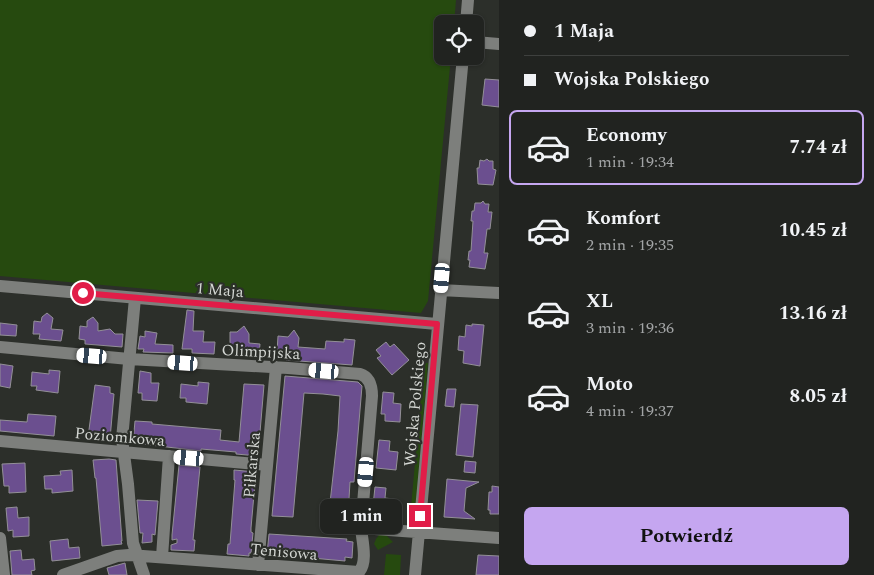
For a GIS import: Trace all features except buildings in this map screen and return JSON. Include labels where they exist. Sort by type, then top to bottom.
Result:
[{"type":"street","points":[[467,15],[468,0]]},
{"type":"street","points":[[484,43],[499,44]]},
{"type":"street","name":"Wojska Polskiego","points":[[415,575],[462,65]]},
{"type":"street","name":"1 Maja","points":[[0,286],[437,324]]},
{"type":"street","points":[[440,290],[499,294]]},
{"type":"street","points":[[135,298],[122,439],[133,543],[144,575]]},
{"type":"street","name":"Olimpijska","points":[[0,347],[129,359],[276,367],[365,375],[372,385],[372,396],[361,528]]},
{"type":"street","name":"Piłkarska","points":[[258,565],[276,367]]},
{"type":"street","name":"Poziomkowa","points":[[0,441],[267,465]]},
{"type":"street","points":[[162,557],[169,456]]},
{"type":"street","points":[[361,528],[499,538]]},
{"type":"street","name":"Tenisowa","points":[[64,575],[117,556],[137,555],[359,572],[362,568],[364,549],[361,528]]},
{"type":"street","points":[[0,538],[4,575]]},
{"type":"green space","points":[[0,0],[456,0],[455,15],[434,15],[434,65],[450,65],[428,301],[421,313],[0,276]]},
{"type":"green space","points":[[424,363],[428,363],[415,512],[412,512],[411,507]]},
{"type":"green space","points":[[379,535],[386,535],[393,542],[378,550],[374,544]]},
{"type":"green space","points":[[386,554],[401,555],[400,575],[384,575]]},
{"type":"route","points":[[83,293],[437,324],[420,516]]}]
